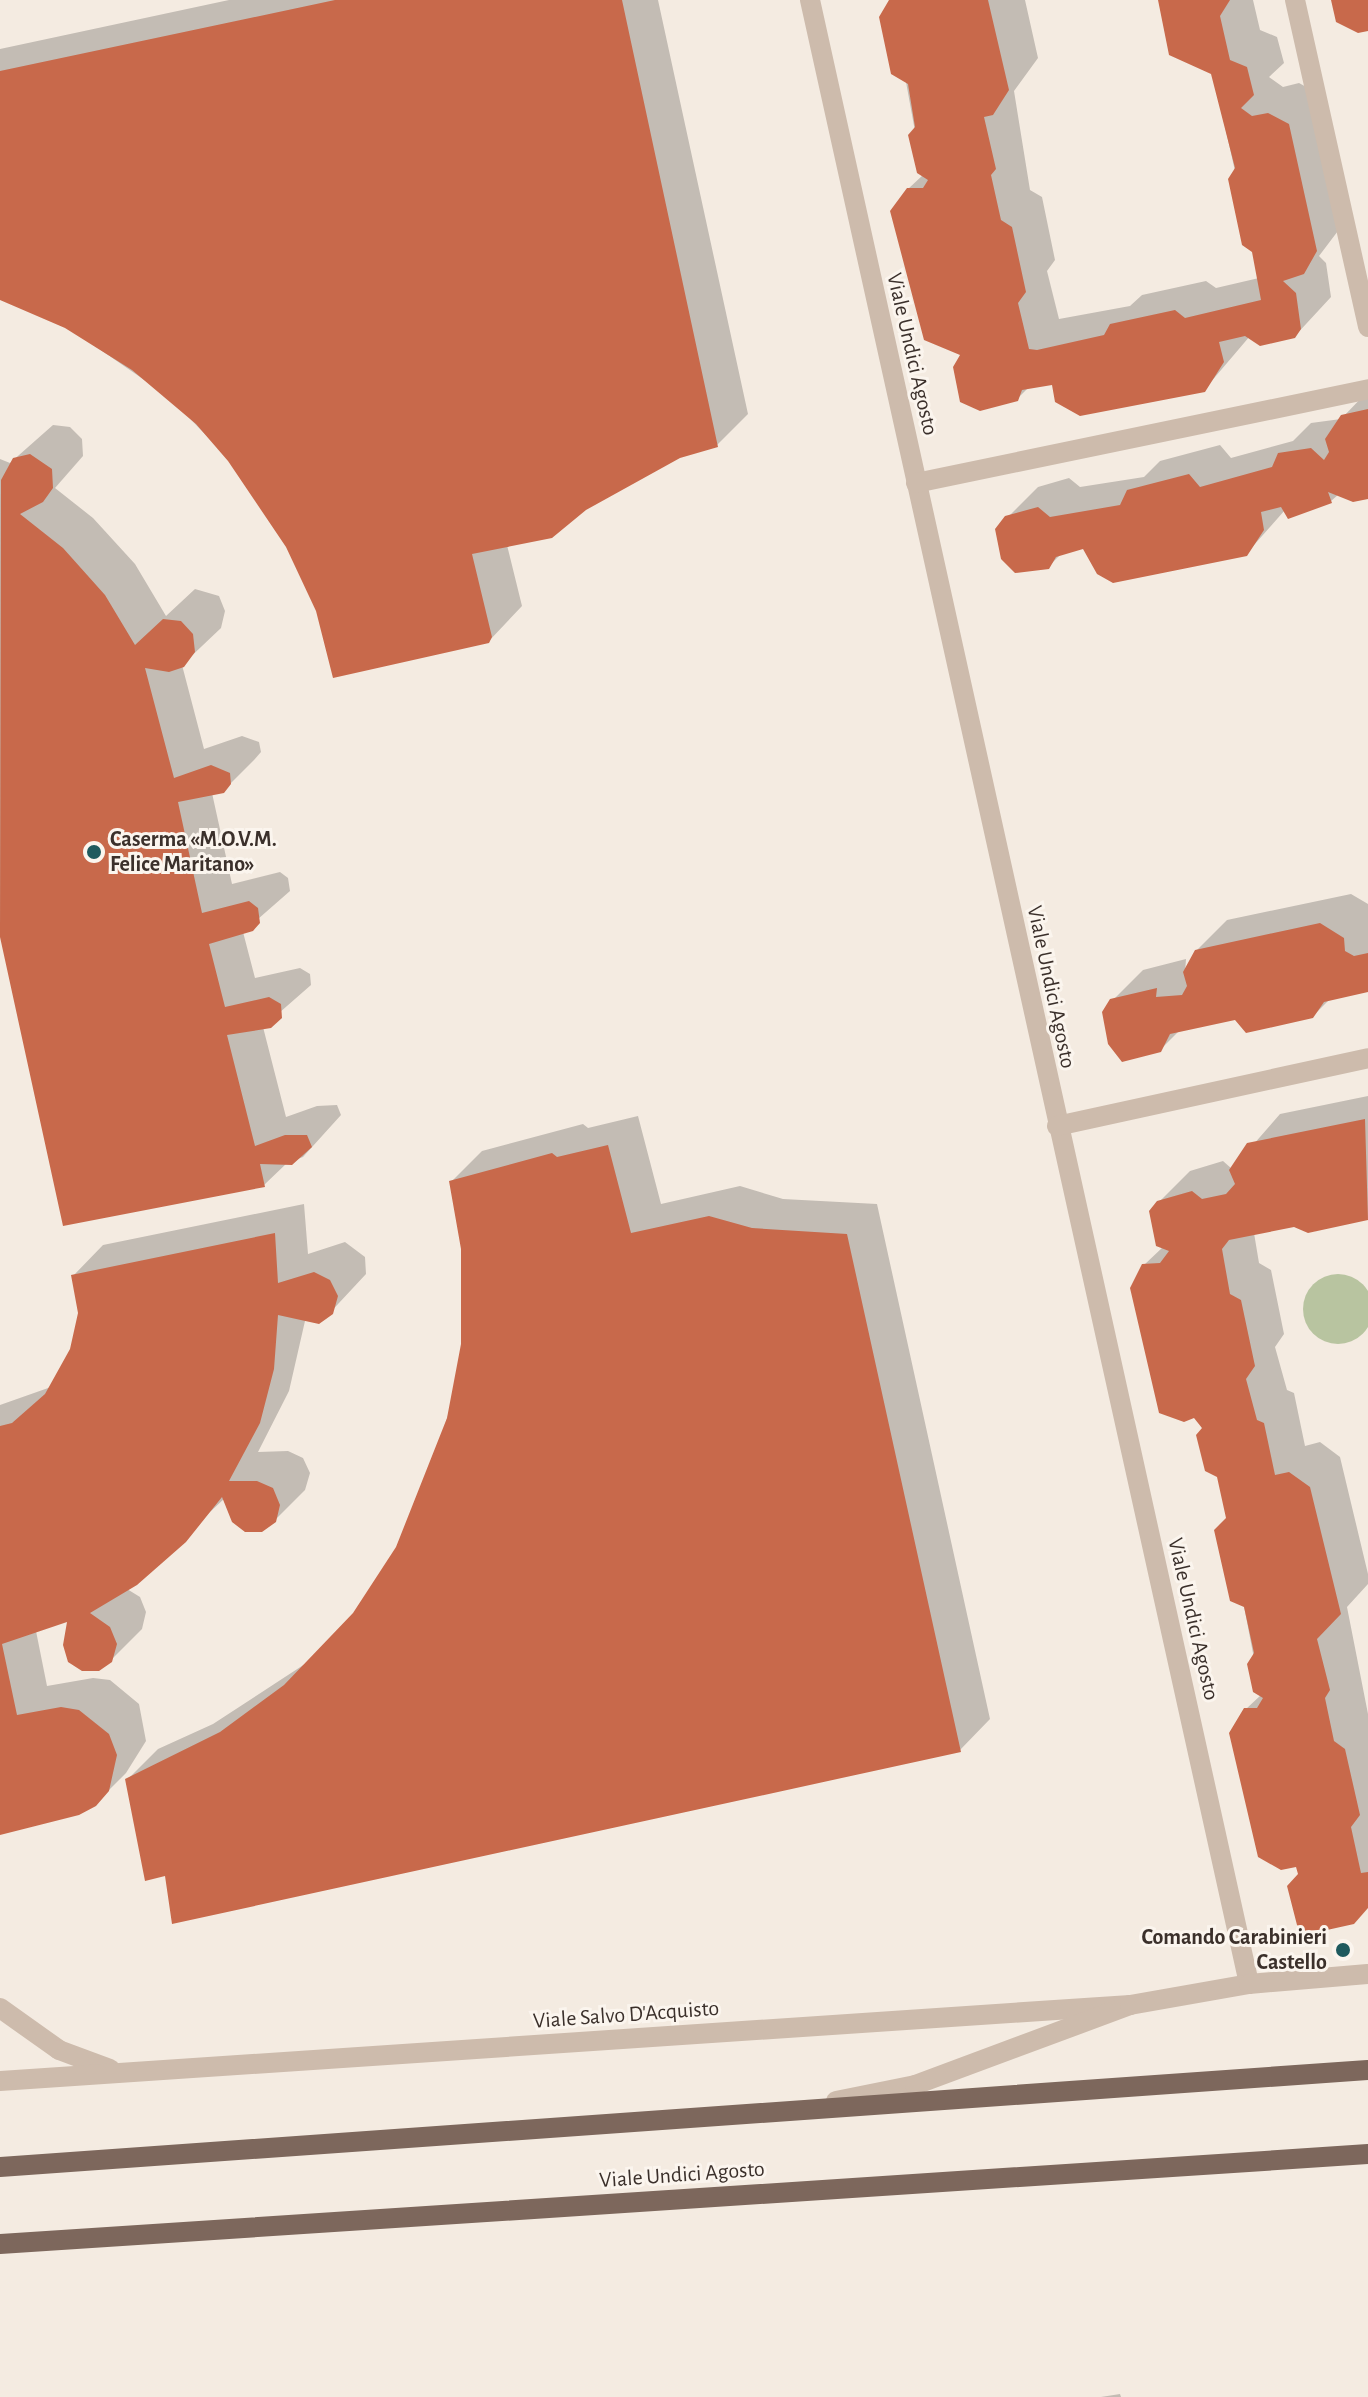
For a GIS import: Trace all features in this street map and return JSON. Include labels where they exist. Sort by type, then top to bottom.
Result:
[{"type":"main road","points":[[0,2167],[1368,2070]]},
{"type":"main road","name":"Viale Undici Agosto","points":[[0,2244],[1368,2154]]},
{"type":"street","name":"Viale Undici Agosto","points":[[810,0],[1249,1984]]},
{"type":"street","points":[[1295,0],[1368,327]]},
{"type":"street","points":[[916,483],[1368,389]]},
{"type":"street","points":[[1057,1126],[1368,1058]]},
{"type":"street","points":[[801,2109],[915,2085],[1130,2005],[1249,1984],[1368,1974]]},
{"type":"street","name":"Viale Salvo D'Acquisto","points":[[0,2081],[1130,2005]]},
{"type":"street","name":"Viale Salvo D'Acquisto","points":[[0,2008],[59,2050],[125,2073]]},
{"type":"green space","points":[[1331,1274],[1345,1274],[1358,1279],[1368,1289],[1373,1309],[1368,1329],[1358,1339],[1345,1344],[1331,1344],[1318,1339],[1308,1329],[1303,1316],[1303,1302],[1308,1289],[1318,1279]]},
{"type":"building","points":[[335,0],[622,0],[718,447],[680,458],[586,510],[552,538],[472,554],[492,637],[489,643],[333,678],[316,611],[286,547],[228,461],[196,424],[132,370],[65,328],[0,300],[0,71]]},
{"type":"building","points":[[889,0],[988,0],[1009,90],[993,115],[984,117],[996,169],[991,175],[1001,220],[1012,227],[1026,292],[1018,303],[1029,349],[1037,350],[1104,335],[1110,324],[1175,310],[1185,318],[1261,300],[1252,252],[1242,245],[1228,179],[1235,168],[1211,74],[1169,55],[1158,0],[1230,0],[1220,16],[1230,60],[1247,67],[1254,95],[1241,108],[1252,116],[1268,113],[1289,124],[1317,251],[1304,274],[1283,281],[1296,293],[1301,329],[1295,338],[1260,346],[1245,336],[1219,342],[1224,362],[1205,392],[1080,416],[1055,402],[1052,385],[1022,390],[1018,401],[980,411],[960,402],[953,367],[960,355],[924,340],[890,211],[907,188],[923,188],[928,180],[917,173],[908,135],[915,127],[908,84],[891,74],[879,17]]},
{"type":"building","points":[[1331,0],[1368,0],[1368,31],[1358,33],[1336,22]]},
{"type":"building","points":[[1368,409],[1368,499],[1353,502],[1328,492],[1332,503],[1288,519],[1281,507],[1261,512],[1264,530],[1247,556],[1113,583],[1097,574],[1083,549],[1056,557],[1049,569],[1015,573],[1001,559],[995,529],[1005,516],[1038,507],[1050,517],[1120,505],[1127,490],[1189,474],[1200,487],[1272,467],[1278,453],[1311,448],[1324,460],[1329,452],[1325,439],[1341,415]]},
{"type":"building","name":"Caserma «M.O.V.M. Felice Maritano»","points":[[30,454],[52,469],[53,488],[43,502],[20,514],[63,548],[105,595],[135,645],[163,619],[181,621],[193,634],[195,652],[184,667],[169,672],[145,668],[174,778],[211,765],[230,773],[231,784],[224,793],[178,802],[202,913],[249,901],[258,908],[260,923],[253,931],[209,944],[225,1007],[269,997],[281,1004],[282,1018],[271,1028],[227,1035],[255,1146],[285,1135],[307,1135],[312,1147],[292,1165],[260,1164],[265,1187],[63,1226],[0,937],[1,480],[13,458]]},
{"type":"building","points":[[1320,923],[1344,938],[1345,951],[1354,956],[1368,953],[1368,992],[1324,1002],[1313,1018],[1246,1033],[1235,1020],[1170,1034],[1161,1052],[1122,1062],[1108,1044],[1102,1012],[1110,999],[1157,988],[1156,997],[1182,995],[1187,986],[1183,972],[1195,950]]},
{"type":"building","points":[[1365,1119],[1368,1220],[1308,1233],[1294,1227],[1229,1240],[1222,1249],[1230,1294],[1241,1300],[1255,1366],[1246,1379],[1257,1420],[1264,1423],[1275,1475],[1289,1472],[1310,1487],[1341,1614],[1317,1639],[1330,1690],[1325,1698],[1334,1741],[1345,1749],[1360,1815],[1351,1827],[1361,1873],[1368,1872],[1368,1908],[1354,1924],[1309,1934],[1297,1925],[1287,1886],[1298,1874],[1296,1867],[1281,1870],[1258,1857],[1229,1733],[1244,1708],[1257,1708],[1263,1698],[1253,1692],[1247,1664],[1254,1653],[1244,1607],[1230,1601],[1214,1530],[1226,1518],[1217,1477],[1205,1471],[1196,1435],[1202,1428],[1194,1418],[1184,1422],[1159,1413],[1130,1288],[1142,1264],[1160,1263],[1169,1251],[1156,1246],[1149,1211],[1157,1201],[1192,1191],[1202,1199],[1226,1194],[1235,1184],[1229,1170],[1247,1143]]},
{"type":"building","points":[[608,1145],[631,1233],[709,1216],[752,1228],[847,1234],[961,1752],[172,1924],[165,1876],[145,1881],[125,1779],[220,1732],[284,1685],[353,1613],[396,1547],[447,1418],[461,1344],[461,1249],[449,1181],[552,1153],[557,1157]]},
{"type":"building","points":[[275,1233],[278,1283],[314,1272],[330,1280],[338,1296],[333,1314],[319,1324],[278,1315],[274,1369],[260,1423],[229,1481],[257,1481],[273,1488],[280,1505],[276,1522],[262,1532],[245,1532],[232,1522],[222,1497],[186,1542],[137,1585],[90,1613],[110,1627],[117,1644],[112,1662],[99,1671],[82,1671],[68,1662],[63,1645],[67,1622],[2,1644],[17,1715],[61,1707],[79,1710],[109,1734],[117,1755],[109,1791],[96,1806],[79,1815],[0,1835],[0,1426],[12,1423],[45,1394],[70,1349],[78,1313],[71,1275]]},
{"type":"place","name":"Caserma «M.O.V.M. Felice Maritano»","points":[[94,852]]},
{"type":"place","name":"Comando Carabinieri Castello","points":[[1343,1950]]}]
